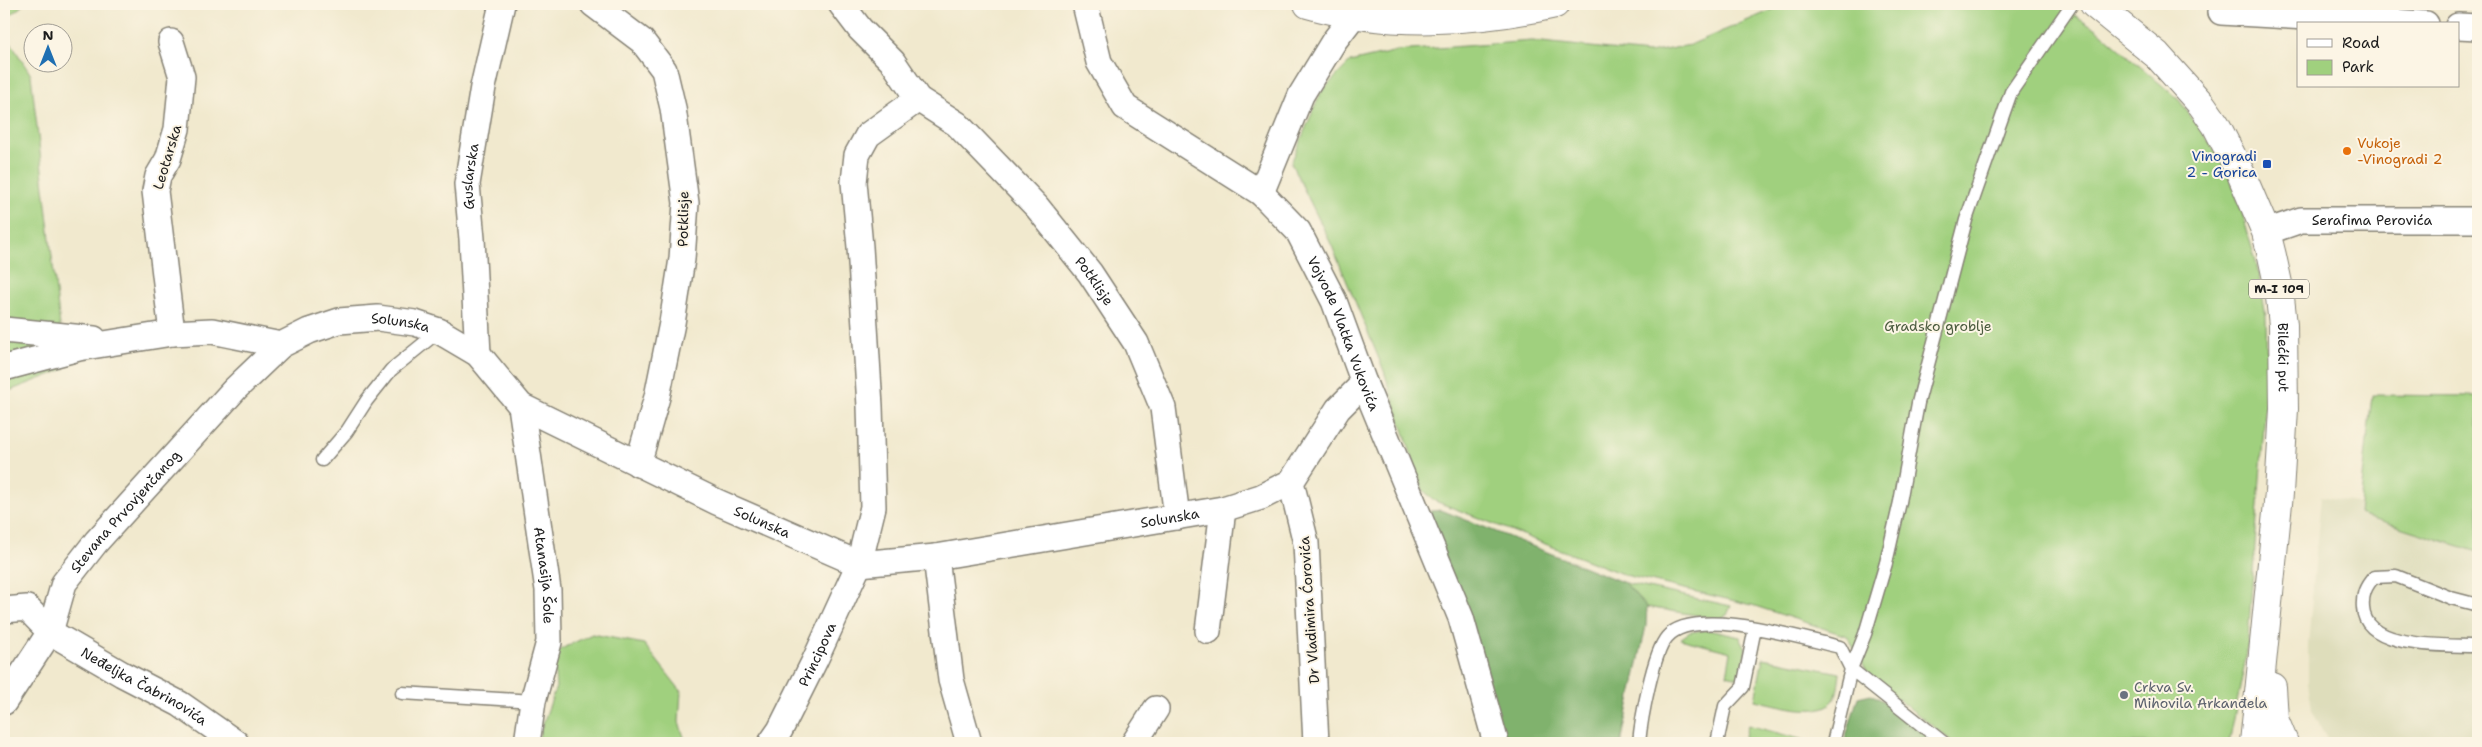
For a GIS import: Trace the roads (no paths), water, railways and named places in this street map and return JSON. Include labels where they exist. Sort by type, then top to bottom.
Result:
[{"type":"main road","points":[[1308,4],[1354,15],[1405,18],[1457,18],[1555,4]]},
{"type":"main road","name":"Bilećki put","points":[[2094,4],[2157,55],[2202,105],[2229,150],[2266,232],[2279,288],[2285,371],[2279,493],[2254,743]]},
{"type":"main road","points":[[2264,639],[2272,682],[2274,719],[2284,743]]},
{"type":"street","name":"Guslarska","points":[[478,354],[467,184],[483,87],[502,4]]},
{"type":"street","name":"Potklisje","points":[[593,4],[642,41],[664,70],[673,108],[686,203],[682,259],[672,322],[658,397],[638,464]]},
{"type":"street","name":"Potklisje","points":[[841,4],[860,29],[893,62],[918,99],[957,124],[1037,207],[1090,273],[1136,343],[1163,408],[1176,517]]},
{"type":"street","name":"Vojvode Vlatka Vukovića","points":[[1085,4],[1099,62],[1125,106],[1261,193],[1298,231],[1334,301],[1364,383],[1461,618],[1496,743]]},
{"type":"street","points":[[2221,12],[2392,22]]},
{"type":"street","points":[[1261,193],[1301,95],[1334,41],[1354,15]]},
{"type":"street","points":[[2460,26],[2478,27]]},
{"type":"street","name":"Leotarska","points":[[171,42],[182,77],[177,129],[168,159],[158,176],[155,191],[172,333]]},
{"type":"street","points":[[859,564],[873,507],[870,406],[854,182],[856,155],[868,135],[918,99]]},
{"type":"street","name":"Serafima Perovića","points":[[2266,232],[2301,220],[2478,220]]},
{"type":"street","name":"Solunska","points":[[281,345],[309,331],[338,322],[378,318],[415,323],[438,331],[478,354],[521,406],[717,502],[859,564],[936,557],[1223,509],[1261,497],[1291,482]]},
{"type":"street","points":[[4,330],[126,342]]},
{"type":"street","points":[[4,368],[79,348],[126,342],[172,333],[212,331],[281,345]]},
{"type":"street","name":"Stevana Prvovjenčanog","points":[[4,702],[50,632],[64,583],[96,542],[235,389],[281,345]]},
{"type":"street","points":[[1291,482],[1338,409],[1364,383]]},
{"type":"street","name":"Atanasija Šole","points":[[521,406],[548,590],[549,642],[533,701],[527,743]]},
{"type":"street","name":"Dr Vladimira Ćorovića","points":[[1291,482],[1306,543],[1316,743]]},
{"type":"street","points":[[1208,631],[1223,509]]},
{"type":"street","points":[[936,557],[951,680],[969,743]]},
{"type":"street","name":"Principova","points":[[771,743],[815,660],[859,564]]},
{"type":"street","name":"Neđeljka Čabrinovića","points":[[4,610],[27,608],[50,632],[122,674],[180,704],[236,743]]},
{"type":"street","points":[[1134,743],[1156,709]]},
{"type":"lane","points":[[1833,743],[1851,669],[1865,634],[1886,563],[1900,502],[1918,403],[1966,220],[2012,92],[2072,4]]},
{"type":"lane","points":[[322,460],[347,431],[367,400],[391,370],[438,331]]},
{"type":"lane","points":[[2470,646],[2412,642],[2388,638],[2374,631],[2363,619],[2362,600],[2366,586],[2374,577],[2396,576],[2451,598],[2478,605]]},
{"type":"lane","points":[[1639,743],[1658,652],[1668,636],[1687,625],[1711,622],[1756,628],[1840,647],[1851,669],[1944,743]]},
{"type":"lane","points":[[1717,743],[1725,706],[1743,687],[1756,628]]},
{"type":"lane","points":[[402,693],[533,701]]},
{"type":"place","name":"Vukoje -Vinogradi 2","points":[[2347,151]]},
{"type":"place","name":"Vinogradi 2 - Gorica","points":[[2267,164]]},
{"type":"place","name":"Crkva Sv. Mihovila Arkanđela","points":[[2124,695]]},
{"type":"park label","name":"Gradsko groblje","points":[[1938,326]]}]
